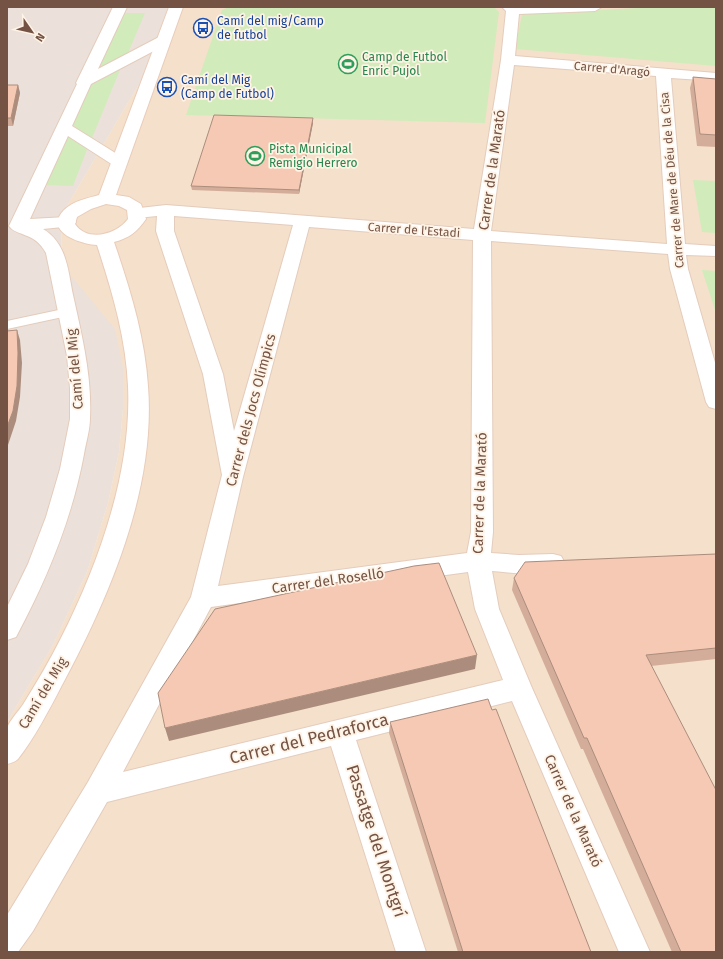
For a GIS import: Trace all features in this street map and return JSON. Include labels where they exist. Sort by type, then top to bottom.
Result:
[{"type":"street","points":[[13,226],[64,126],[120,7]]},
{"type":"street","points":[[106,199],[176,7]]},
{"type":"street","points":[[511,9],[595,7]]},
{"type":"street","name":"Carrer de la Marató","points":[[511,9],[508,60],[482,235],[482,532],[478,561],[487,609],[519,688],[635,952]]},
{"type":"street","points":[[83,83],[164,40]]},
{"type":"street","name":"Carrer d'Aragó","points":[[508,60],[716,77]]},
{"type":"street","name":"Carrer de Mare de Déu de la Cisa","points":[[663,73],[679,268],[716,402]]},
{"type":"street","points":[[64,126],[119,162]]},
{"type":"street","points":[[115,199],[130,204],[137,213],[137,219],[134,225],[128,230],[104,239],[89,239],[79,236],[68,228],[67,222],[73,211],[79,206],[92,202],[115,199]]},
{"type":"street","points":[[166,210],[165,231],[213,374],[232,477]]},
{"type":"street","name":"Carrer de l'Estadi","points":[[137,213],[166,210],[302,222],[716,252]]},
{"type":"street","points":[[13,226],[67,222]]},
{"type":"street","name":"Carrer dels Jocs Olímpics","points":[[203,598],[232,477],[302,222]]},
{"type":"street","name":"Camí del Mig","points":[[7,630],[39,562],[58,514],[71,469],[80,419],[74,331],[61,283],[57,259],[49,243],[38,233],[13,226]]},
{"type":"street","name":"Camí del Mig","points":[[7,752],[30,718],[68,652],[97,588],[117,532],[136,448],[138,374],[132,341],[104,239]]},
{"type":"street","name":"Carrer del Roselló","points":[[203,598],[478,561],[519,564],[574,562]]},
{"type":"street","points":[[7,941],[22,920],[98,791],[203,598]]},
{"type":"street","name":"Carrer del Pedraforca","points":[[98,791],[519,688]]},
{"type":"street","name":"Passatge del Montgrí","points":[[340,731],[411,952]]},
{"type":"lane","points":[[7,325],[68,312]]},
{"type":"shaded area","points":[[7,7],[177,7],[161,47],[61,216],[62,265],[115,329],[123,368],[123,409],[119,452],[108,503],[87,572],[53,645],[7,722]]},
{"type":"shaded area","points":[[177,7],[716,7],[716,952],[7,952],[7,722],[53,645],[87,572],[108,503],[119,452],[123,409],[123,368],[62,265],[61,216],[161,47]]},
{"type":"green space","name":"Camp de Futbol Enric Pujol","points":[[229,7],[494,7],[499,12],[485,123],[186,115],[222,10]]},
{"type":"green space","points":[[658,7],[716,7],[716,66],[515,49],[522,14]]},
{"type":"green space","points":[[122,13],[145,13],[128,53],[95,72]]},
{"type":"green space","points":[[122,65],[92,138],[72,125],[89,83]]},
{"type":"green space","points":[[67,133],[88,147],[73,186],[44,185]]},
{"type":"green space","points":[[693,180],[716,181],[716,233],[702,232]]},
{"type":"green space","points":[[702,270],[716,271],[716,313]]},
{"type":"building","points":[[693,77],[716,79],[716,135],[700,134]]},
{"type":"building","points":[[7,85],[18,85],[11,118],[7,118]]},
{"type":"building","name":"Pista Municipal Remigio Herrero","points":[[214,115],[313,118],[299,190],[191,186]]},
{"type":"building","points":[[17,330],[17,386],[13,411],[7,427],[7,331]]},
{"type":"building","points":[[716,554],[716,648],[646,655],[716,790],[716,952],[681,952],[587,738],[584,738],[514,578],[525,562]]},
{"type":"building","points":[[439,563],[477,655],[165,728],[158,693],[215,609],[414,566]]},
{"type":"building","points":[[488,699],[492,710],[496,709],[591,952],[463,952],[390,722]]},
{"type":"place","name":"Camí del mig/Camp de futbol","points":[[203,28]]},
{"type":"place","name":"Camp de Futbol Enric Pujol","points":[[348,64]]},
{"type":"place","name":"Camí del Mig (Camp de Futbol)","points":[[167,87]]},
{"type":"place","name":"Pista Municipal Remigio Herrero","points":[[255,156]]}]
